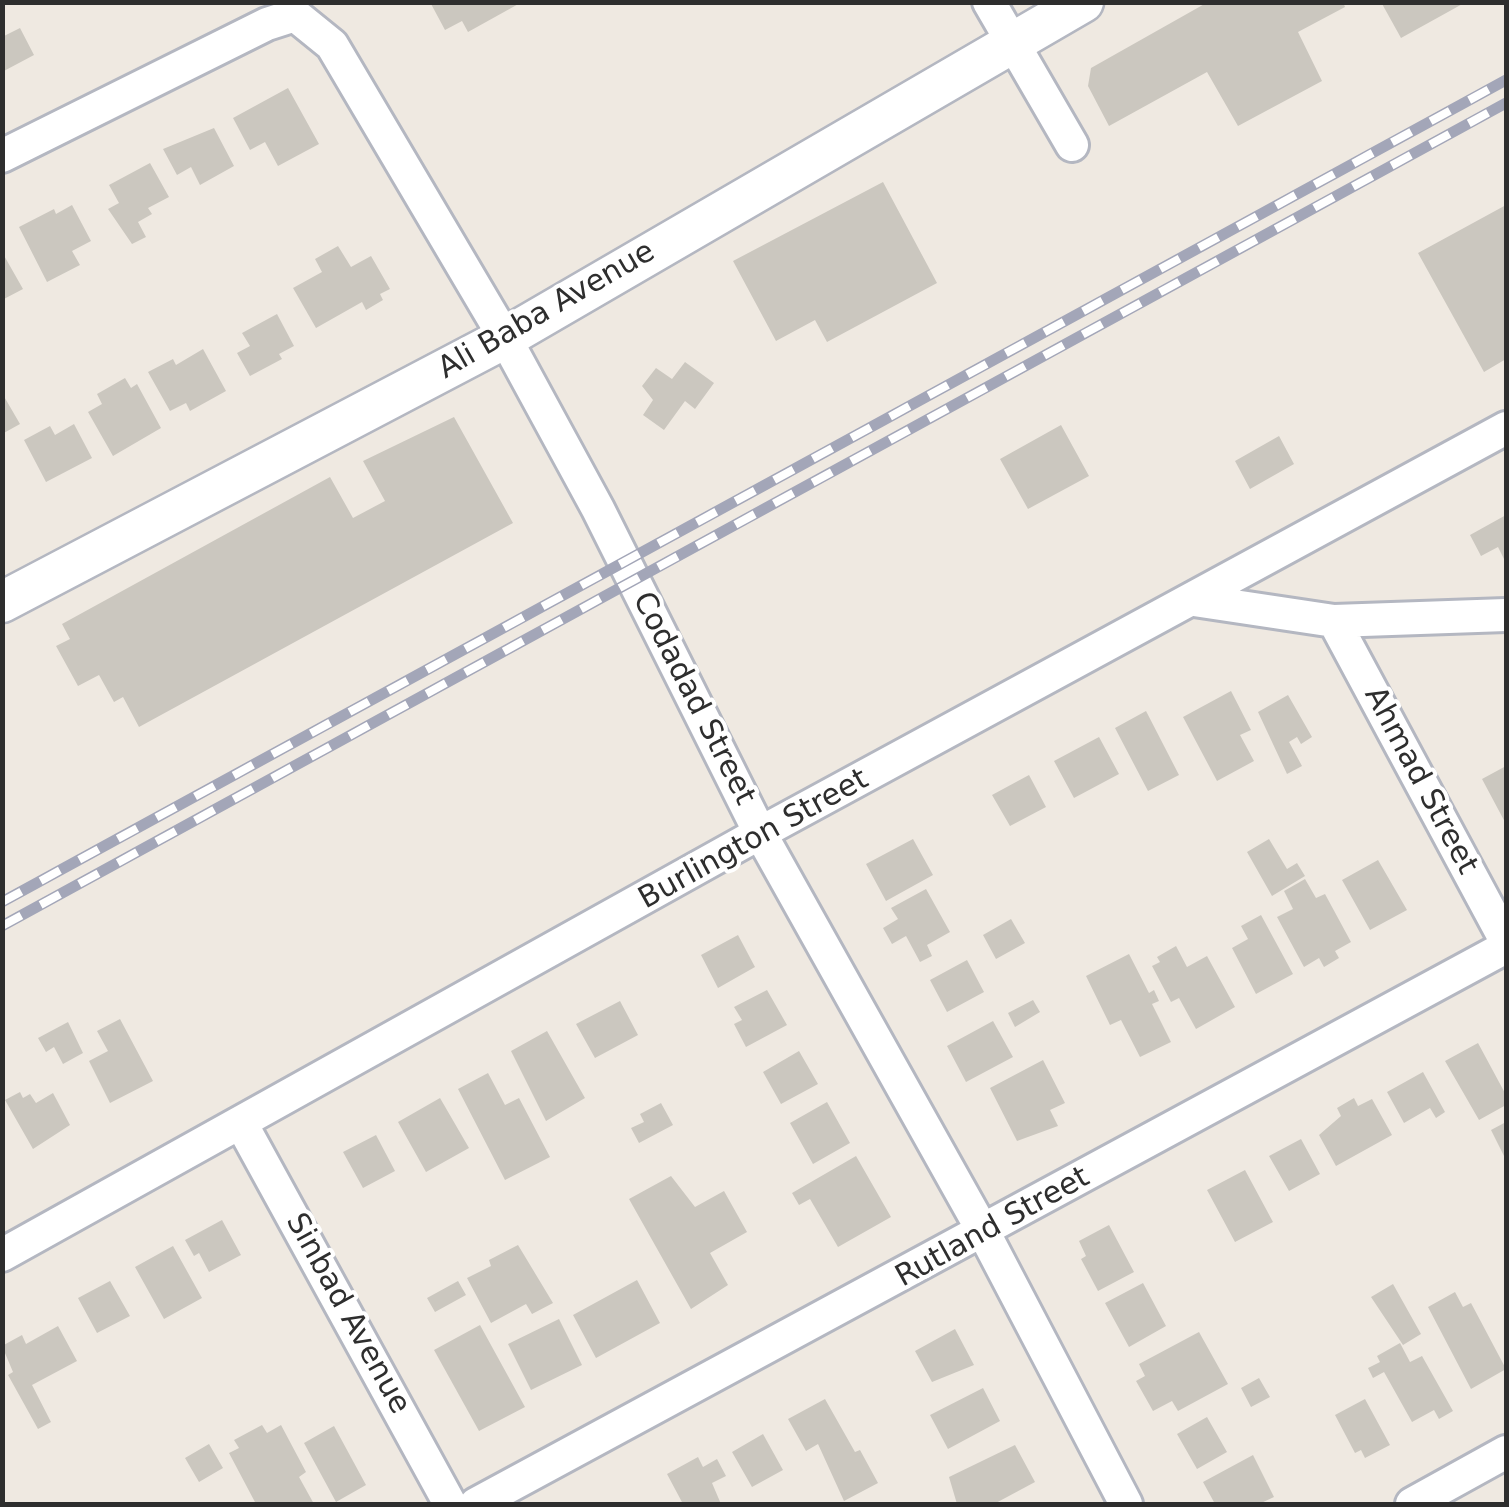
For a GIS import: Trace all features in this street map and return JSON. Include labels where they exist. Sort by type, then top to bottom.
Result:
[{"type":"street","points":[[990,2],[1072,145]]},
{"type":"street","name":"Ali Baba Avenue","points":[[2,602],[505,338],[1083,2]]},
{"type":"street","name":"Codadad Street","points":[[2,156],[266,24],[295,15],[332,45],[505,338],[598,509],[760,833],[984,1233],[1126,1504]]},
{"type":"street","name":"Burlington Street","points":[[2,1255],[242,1125],[760,833],[1506,428]]},
{"type":"street","points":[[1194,600],[1334,621],[1506,615]]},
{"type":"street","name":"Ahmad Street","points":[[1334,621],[1506,944]]},
{"type":"street","name":"Rutland Street","points":[[476,1504],[984,1233],[1506,944]]},
{"type":"street","name":"Sinbad Avenue","points":[[242,1125],[450,1504]]},
{"type":"street","points":[[1412,1504],[1506,1452]]},
{"type":"building","points":[[430,2],[522,2],[468,32],[462,21],[445,30]]},
{"type":"building","points":[[1208,2],[1343,2],[1345,7],[1298,32],[1322,81],[1238,126],[1207,72],[1109,126],[1088,86],[1091,68]]},
{"type":"building","points":[[1381,2],[1466,2],[1401,38]]},
{"type":"building","points":[[20,28],[34,55],[2,72],[2,37]]},
{"type":"building","points":[[288,88],[319,144],[278,166],[265,142],[250,150],[233,118]]},
{"type":"building","points":[[214,128],[234,166],[200,185],[191,167],[177,175],[163,149]]},
{"type":"building","points":[[150,163],[169,197],[148,208],[152,214],[138,222],[146,237],[132,244],[108,209],[119,203],[109,185]]},
{"type":"building","points":[[883,182],[937,283],[827,342],[815,320],[776,341],[733,261]]},
{"type":"building","points":[[72,205],[91,241],[72,251],[80,265],[47,282],[19,227],[54,209],[56,214]]},
{"type":"building","points":[[1506,205],[1506,359],[1484,372],[1418,253]]},
{"type":"building","points":[[338,246],[351,267],[371,256],[390,289],[380,294],[383,300],[366,310],[362,302],[316,328],[293,288],[322,272],[315,259]]},
{"type":"building","points":[[2,252],[23,289],[2,300]]},
{"type":"building","points":[[277,314],[294,346],[279,354],[282,359],[250,376],[237,353],[250,346],[242,333]]},
{"type":"building","points":[[203,349],[226,391],[190,411],[186,403],[170,411],[148,372],[173,359],[176,365]]},
{"type":"building","points":[[685,362],[714,383],[695,409],[685,401],[664,430],[643,415],[653,400],[642,386],[656,368],[672,379]]},
{"type":"building","points":[[125,378],[131,388],[137,384],[161,428],[113,456],[88,412],[102,404],[97,394]]},
{"type":"building","points":[[2,393],[20,424],[2,434]]},
{"type":"building","points":[[454,417],[513,523],[139,727],[123,697],[114,702],[99,675],[78,686],[56,646],[70,639],[62,624],[330,477],[353,518],[385,501],[363,461]]},
{"type":"building","points":[[74,424],[92,458],[46,482],[24,440],[50,426],[55,435]]},
{"type":"building","points":[[1061,425],[1089,476],[1028,509],[1000,459]]},
{"type":"building","points":[[1279,436],[1294,464],[1250,489],[1235,461]]},
{"type":"building","points":[[1506,515],[1506,563],[1498,547],[1481,556],[1470,535]]},
{"type":"building","points":[[1231,691],[1251,730],[1240,735],[1254,761],[1217,781],[1183,717]]},
{"type":"building","points":[[1288,695],[1312,737],[1301,744],[1297,737],[1289,742],[1302,766],[1287,774],[1258,712]]},
{"type":"building","points":[[1146,711],[1179,775],[1148,791],[1115,728]]},
{"type":"building","points":[[1099,737],[1119,774],[1074,798],[1054,761]]},
{"type":"building","points":[[1506,766],[1506,824],[1482,779]]},
{"type":"building","points":[[1029,775],[1046,807],[1010,826],[992,795]]},
{"type":"building","points":[[913,839],[933,875],[886,901],[866,864]]},
{"type":"building","points":[[1269,839],[1287,869],[1297,863],[1305,876],[1272,896],[1247,852]]},
{"type":"building","points":[[1378,860],[1407,910],[1370,930],[1342,880]]},
{"type":"building","points":[[1305,879],[1316,898],[1325,894],[1351,942],[1335,951],[1339,958],[1324,967],[1319,958],[1304,967],[1277,917],[1293,909],[1284,891]]},
{"type":"building","points":[[926,889],[950,932],[927,945],[932,956],[920,962],[906,936],[892,944],[883,928],[898,919],[891,908]]},
{"type":"building","points":[[1261,915],[1293,974],[1256,994],[1232,948],[1248,939],[1241,926]]},
{"type":"building","points":[[1011,919],[1025,943],[996,959],[983,935]]},
{"type":"building","points":[[738,935],[755,967],[718,988],[701,955]]},
{"type":"building","points":[[1176,946],[1187,967],[1207,956],[1235,1007],[1196,1029],[1179,998],[1171,1002],[1152,966],[1160,962],[1157,957]]},
{"type":"building","points":[[1129,954],[1149,993],[1154,990],[1159,1001],[1152,1004],[1171,1042],[1140,1057],[1121,1020],[1110,1025],[1086,976]]},
{"type":"building","points":[[967,960],[984,992],[947,1012],[930,980]]},
{"type":"building","points":[[767,990],[787,1025],[746,1047],[734,1024],[742,1020],[734,1007]]},
{"type":"building","points":[[1033,1000],[1040,1012],[1015,1027],[1008,1013]]},
{"type":"building","points":[[620,1001],[638,1035],[595,1058],[576,1024]]},
{"type":"building","points":[[120,1019],[153,1081],[110,1103],[89,1061],[108,1051],[97,1031]]},
{"type":"building","points":[[993,1021],[1013,1057],[966,1082],[947,1046]]},
{"type":"building","points":[[68,1022],[83,1053],[63,1064],[54,1047],[46,1052],[38,1038]]},
{"type":"building","points":[[547,1031],[585,1098],[546,1121],[511,1051]]},
{"type":"building","points":[[1478,1043],[1506,1095],[1506,1105],[1479,1120],[1445,1061]]},
{"type":"building","points":[[799,1051],[818,1084],[781,1104],[763,1072]]},
{"type":"building","points":[[1043,1060],[1065,1103],[1050,1110],[1058,1126],[1017,1141],[990,1088]]},
{"type":"building","points":[[1423,1072],[1445,1112],[1436,1118],[1430,1108],[1404,1123],[1387,1092]]},
{"type":"building","points":[[488,1073],[505,1105],[519,1098],[550,1157],[505,1180],[458,1089]]},
{"type":"building","points":[[20,1092],[23,1098],[30,1094],[36,1103],[53,1093],[70,1125],[33,1149],[5,1100]]},
{"type":"building","points":[[440,1098],[469,1148],[426,1172],[398,1122]]},
{"type":"building","points":[[1354,1098],[1358,1106],[1372,1099],[1392,1135],[1336,1166],[1319,1135],[1341,1116],[1337,1108]]},
{"type":"building","points":[[827,1102],[850,1143],[813,1164],[790,1123]]},
{"type":"building","points":[[661,1103],[673,1125],[639,1143],[631,1128],[644,1122],[640,1114]]},
{"type":"building","points":[[1506,1122],[1506,1160],[1491,1130]]},
{"type":"building","points":[[376,1135],[395,1171],[363,1188],[343,1152]]},
{"type":"building","points":[[1301,1139],[1320,1174],[1289,1191],[1269,1156]]},
{"type":"building","points":[[856,1156],[891,1217],[838,1247],[810,1199],[799,1205],[792,1193]]},
{"type":"building","points":[[1245,1170],[1273,1222],[1235,1242],[1207,1190]]},
{"type":"building","points":[[671,1176],[695,1207],[724,1191],[747,1232],[710,1253],[728,1285],[691,1309],[629,1199]]},
{"type":"building","points":[[222,1220],[241,1255],[209,1272],[199,1253],[194,1256],[185,1240]]},
{"type":"building","points":[[1109,1225],[1134,1272],[1098,1291],[1081,1259],[1086,1256],[1079,1241]]},
{"type":"building","points":[[518,1245],[553,1303],[532,1314],[526,1304],[491,1323],[467,1278],[491,1266],[489,1260]]},
{"type":"building","points":[[173,1246],[202,1298],[164,1319],[135,1267]]},
{"type":"building","points":[[637,1280],[660,1323],[596,1358],[573,1315]]},
{"type":"building","points":[[110,1281],[130,1316],[97,1333],[78,1298]]},
{"type":"building","points":[[458,1281],[466,1295],[435,1312],[427,1298]]},
{"type":"building","points":[[1143,1283],[1166,1326],[1129,1347],[1105,1303]]},
{"type":"building","points":[[1393,1284],[1421,1334],[1403,1345],[1371,1297]]},
{"type":"building","points":[[1455,1292],[1463,1307],[1471,1303],[1506,1369],[1471,1389],[1428,1307]]},
{"type":"building","points":[[559,1319],[582,1365],[531,1390],[508,1344]]},
{"type":"building","points":[[480,1325],[525,1407],[479,1431],[434,1350]]},
{"type":"building","points":[[58,1326],[77,1361],[32,1385],[51,1422],[38,1429],[8,1375],[13,1372],[2,1346],[22,1335],[26,1344]]},
{"type":"building","points":[[955,1329],[974,1365],[932,1382],[915,1351]]},
{"type":"building","points":[[1199,1332],[1228,1384],[1178,1411],[1172,1401],[1153,1411],[1136,1381],[1145,1376],[1139,1364]]},
{"type":"building","points":[[1400,1343],[1410,1362],[1422,1356],[1453,1411],[1439,1419],[1434,1410],[1412,1422],[1384,1372],[1373,1378],[1368,1368],[1380,1362],[1377,1356]]},
{"type":"building","points":[[1259,1378],[1270,1397],[1251,1407],[1241,1388]]},
{"type":"building","points":[[983,1388],[1000,1421],[948,1449],[930,1415]]},
{"type":"building","points":[[825,1399],[878,1483],[844,1501],[818,1444],[806,1451],[788,1419]]},
{"type":"building","points":[[1365,1399],[1390,1445],[1365,1458],[1361,1450],[1355,1453],[1335,1415]]},
{"type":"building","points":[[1207,1417],[1227,1452],[1197,1469],[1177,1434]]},
{"type":"building","points":[[262,1425],[267,1433],[281,1425],[306,1472],[299,1477],[314,1504],[256,1504],[229,1453],[239,1448],[234,1440]]},
{"type":"building","points":[[334,1426],[366,1485],[336,1502],[304,1443]]},
{"type":"building","points":[[763,1434],[783,1470],[752,1487],[732,1452]]},
{"type":"building","points":[[209,1444],[223,1468],[199,1482],[185,1458]]},
{"type":"building","points":[[1015,1445],[1035,1482],[994,1504],[957,1504],[949,1477]]},
{"type":"building","points":[[1253,1455],[1274,1497],[1259,1504],[1215,1504],[1203,1482]]},
{"type":"building","points":[[698,1457],[703,1467],[717,1459],[726,1476],[712,1483],[721,1504],[683,1504],[667,1474]]},
{"type":"railway","points":[[2,902],[1506,80]]},
{"type":"railway","points":[[2,926],[1506,103]]}]
